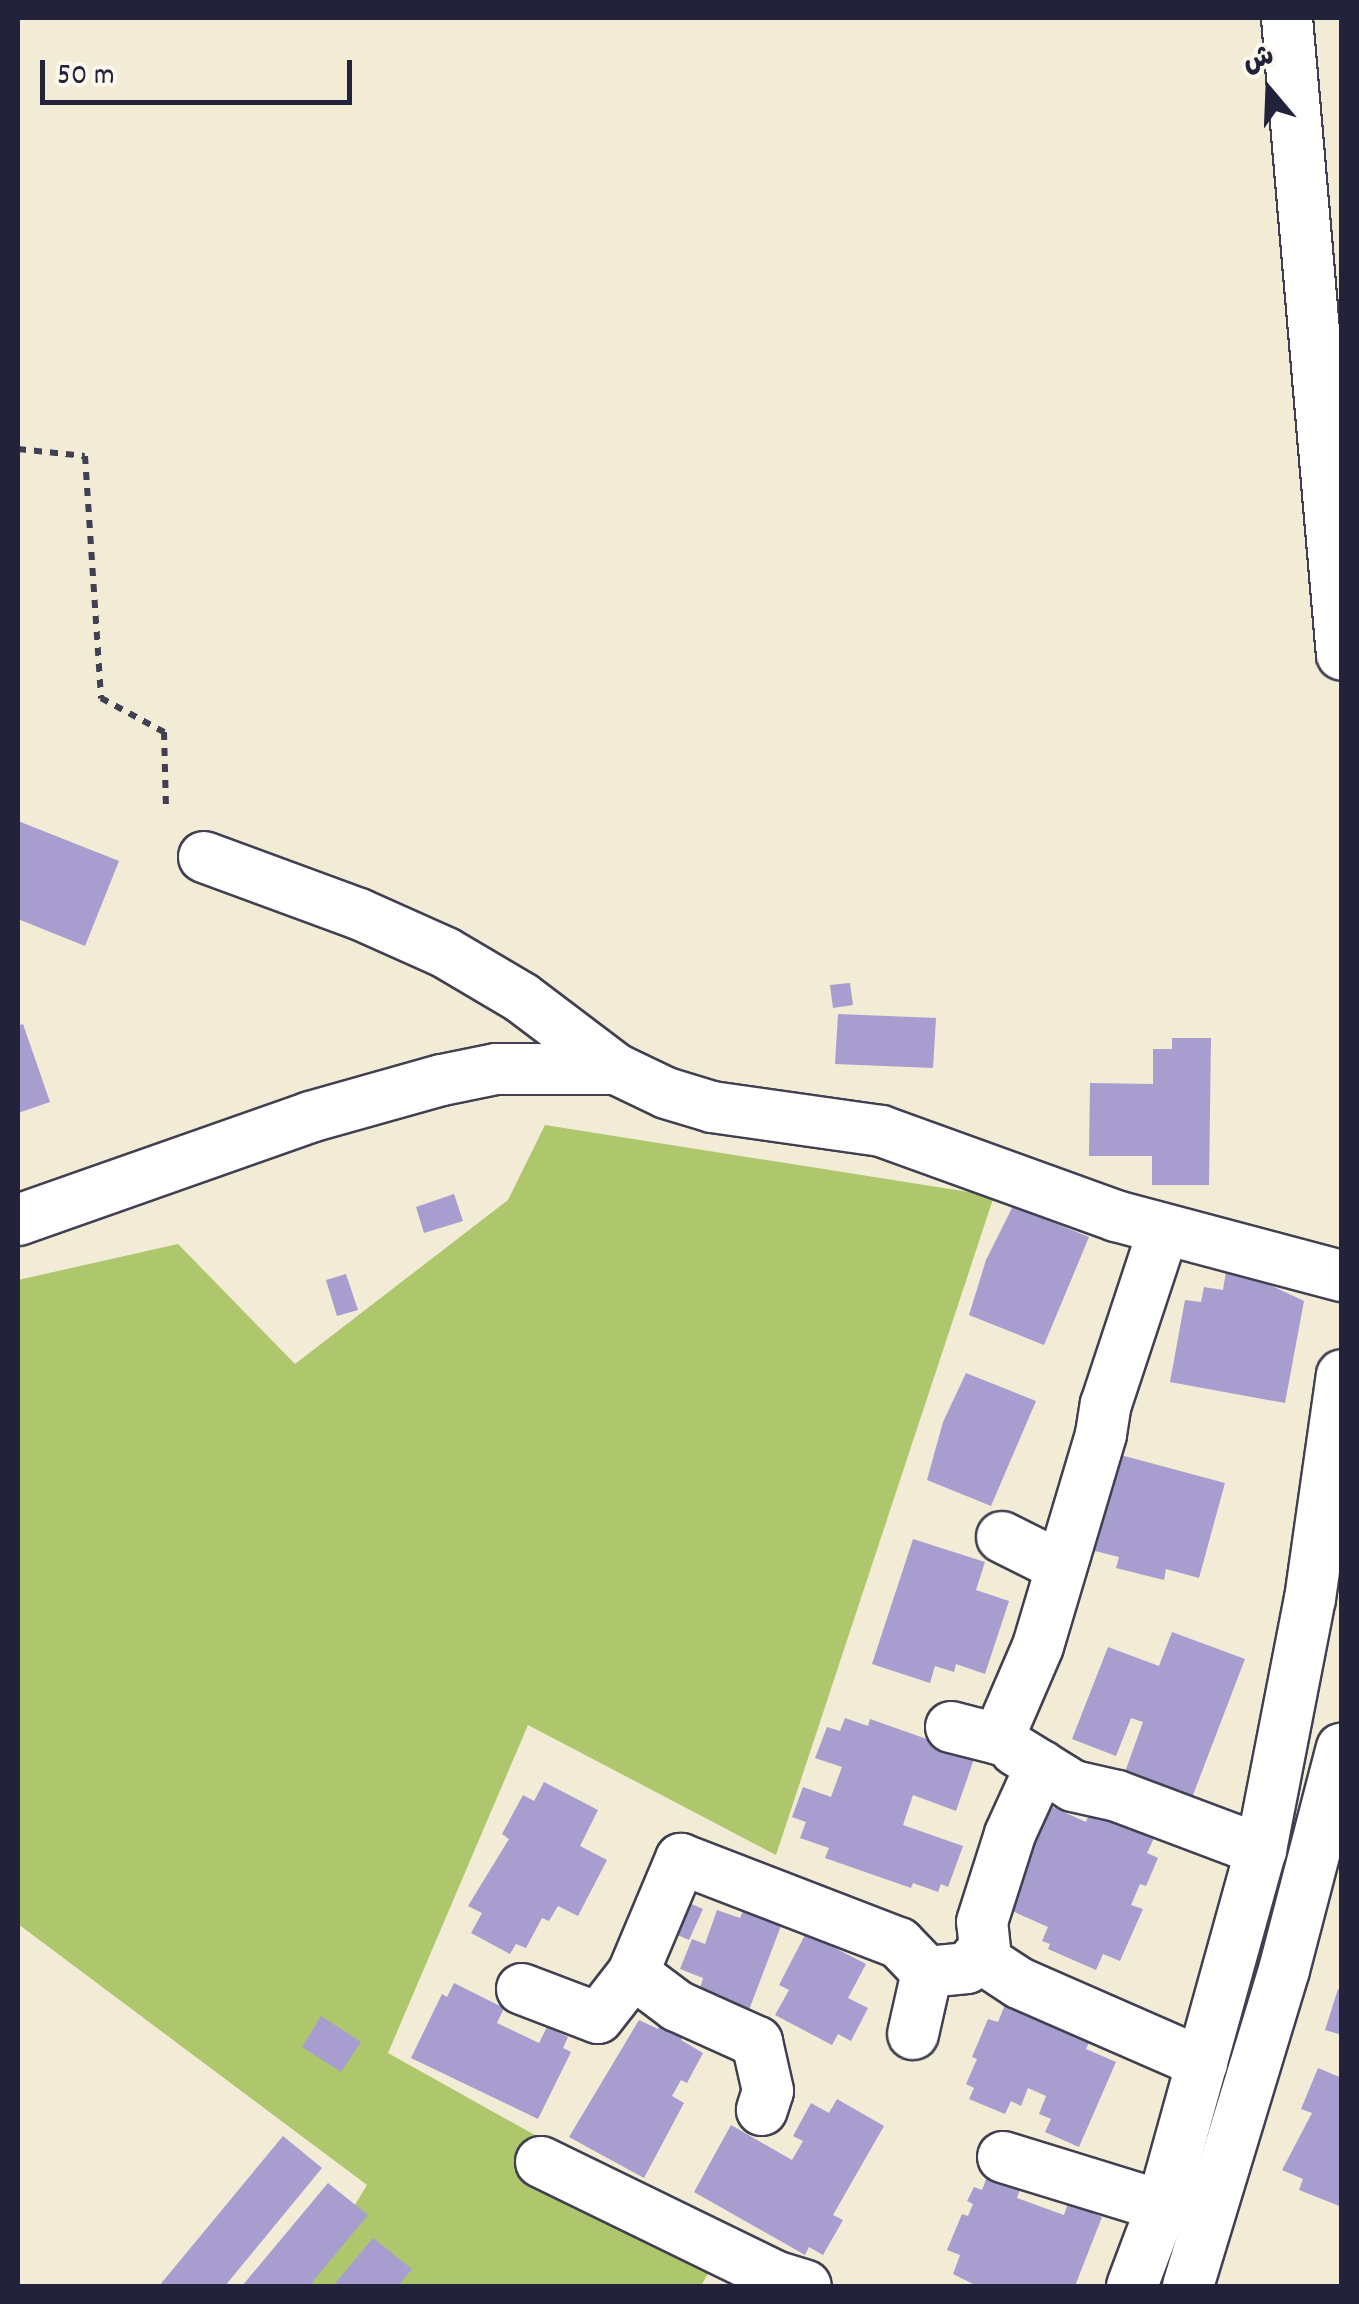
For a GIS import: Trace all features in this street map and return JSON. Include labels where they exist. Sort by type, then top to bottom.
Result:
[{"type":"street","points":[[1287,18],[1342,655]]},
{"type":"street","points":[[204,857],[359,914],[446,954],[522,998],[616,1069],[666,1093],[712,1108],[881,1131],[1164,1229],[1342,1276]]},
{"type":"street","points":[[18,1220],[310,1117],[442,1080],[496,1070],[616,1069]]},
{"type":"street","points":[[1164,1229],[1085,1396],[1101,1434],[1038,1646],[975,1733],[1072,1786],[1116,1796],[1262,1850]]},
{"type":"street","points":[[1132,2286],[1162,2206],[1262,1850],[1310,1599],[1341,1392]]},
{"type":"street","points":[[1002,1537],[1060,1566]]},
{"type":"street","points":[[1188,2286],[1284,1970],[1342,1748]]},
{"type":"street","points":[[927,1972],[967,1968],[985,1949],[982,1922],[1010,1834],[1041,1766]]},
{"type":"street","points":[[522,1989],[598,2018],[634,1973],[681,1859],[900,1943],[927,1972]]},
{"type":"street","points":[[978,1956],[1019,1983],[1202,2062]]},
{"type":"street","points":[[913,2034],[927,1972]]},
{"type":"street","points":[[634,1973],[677,2006],[757,2042],[768,2091],[762,2110]]},
{"type":"street","points":[[1003,2157],[1162,2206]]},
{"type":"street","points":[[542,2162],[777,2277],[806,2286]]},
{"type":"path","points":[[18,449],[85,456],[101,698],[164,732],[166,810]]},
{"type":"green space","points":[[545,1125],[994,1196],[776,1855],[528,1725],[388,2053],[726,2242],[701,2286],[306,2286],[367,2185],[18,1924],[18,1280],[178,1244],[295,1364],[508,1200]]},
{"type":"building","points":[[18,821],[119,861],[85,946],[18,919]]},
{"type":"building","points":[[850,983],[853,1005],[833,1008],[830,985]]},
{"type":"building","points":[[838,1014],[936,1018],[933,1068],[835,1064]]},
{"type":"building","points":[[23,1024],[50,1102],[18,1113],[18,1026]]},
{"type":"building","points":[[1172,1038],[1211,1038],[1209,1185],[1152,1185],[1152,1156],[1089,1156],[1090,1083],[1153,1084],[1153,1049],[1172,1049]]},
{"type":"building","points":[[454,1194],[463,1221],[424,1233],[416,1207]]},
{"type":"building","points":[[1013,1206],[1089,1237],[1044,1345],[969,1315],[986,1260]]},
{"type":"building","points":[[1227,1265],[1304,1301],[1285,1403],[1170,1382],[1185,1300],[1201,1302],[1204,1287],[1223,1290]]},
{"type":"building","points":[[346,1274],[358,1310],[337,1316],[326,1280]]},
{"type":"building","points":[[966,1373],[1036,1401],[991,1506],[927,1480],[943,1422]]},
{"type":"building","points":[[1117,1454],[1225,1483],[1199,1578],[1166,1569],[1164,1580],[1116,1568],[1119,1557],[1091,1550]]},
{"type":"building","points":[[913,1539],[985,1562],[976,1590],[1009,1601],[985,1674],[956,1664],[954,1672],[935,1666],[930,1683],[872,1664]]},
{"type":"building","points":[[1172,1632],[1245,1659],[1188,1808],[1121,1783],[1143,1722],[1131,1718],[1116,1756],[1072,1739],[1108,1647],[1159,1666]]},
{"type":"building","points":[[845,1718],[868,1726],[870,1719],[975,1756],[956,1811],[913,1795],[903,1825],[963,1846],[948,1887],[941,1884],[938,1892],[913,1883],[911,1888],[825,1858],[829,1848],[800,1838],[806,1822],[792,1817],[803,1787],[831,1797],[842,1767],[815,1758],[827,1727],[840,1731]]},
{"type":"building","points":[[544,1782],[598,1810],[580,1846],[607,1860],[578,1916],[558,1906],[549,1921],[542,1918],[526,1948],[516,1944],[510,1954],[471,1933],[482,1913],[468,1906],[509,1839],[502,1834],[523,1795],[534,1801]]},
{"type":"building","points":[[1037,1800],[1086,1822],[1094,1802],[1161,1823],[1147,1853],[1158,1858],[1146,1886],[1140,1884],[1131,1905],[1143,1909],[1120,1961],[1103,1954],[1096,1970],[1048,1949],[1050,1944],[1042,1941],[1048,1927],[992,1902]]},
{"type":"building","points":[[680,1899],[703,1909],[689,1940],[666,1930]]},
{"type":"building","points":[[744,1909],[782,1923],[749,2010],[699,1992],[703,1978],[680,1969],[692,1939],[705,1944],[717,1910],[740,1918]]},
{"type":"building","points":[[806,1933],[866,1964],[848,1998],[868,2008],[851,2041],[838,2034],[832,2045],[775,2015],[789,1990],[779,1985]]},
{"type":"building","points":[[454,1983],[504,2008],[497,2023],[539,2043],[547,2027],[568,2037],[563,2048],[571,2052],[538,2119],[411,2058],[442,1994],[447,1997]]},
{"type":"building","points":[[1338,1989],[1342,1990],[1342,2035],[1325,2030]]},
{"type":"building","points":[[1033,2002],[1095,2029],[1086,2049],[1116,2062],[1079,2147],[1045,2132],[1051,2119],[1039,2114],[1046,2096],[1028,2088],[1021,2106],[1011,2101],[1005,2114],[969,2099],[974,2088],[966,2084],[977,2059],[972,2057],[988,2019],[998,2022],[1005,2005],[1027,2014]]},
{"type":"building","points":[[321,2016],[361,2042],[341,2072],[302,2047]]},
{"type":"building","points":[[663,2019],[687,2031],[681,2040],[703,2053],[687,2083],[681,2080],[672,2096],[684,2103],[644,2178],[569,2137],[639,2020],[658,2029]]},
{"type":"building","points":[[1318,2068],[1342,2078],[1342,2207],[1299,2190],[1303,2179],[1282,2170],[1312,2113],[1301,2109]]},
{"type":"building","points":[[837,2099],[884,2126],[833,2215],[843,2220],[823,2255],[809,2247],[805,2255],[694,2192],[731,2125],[792,2160],[803,2141],[793,2136],[811,2103],[829,2113]]},
{"type":"building","points":[[283,2136],[322,2168],[225,2286],[159,2286]]},
{"type":"building","points":[[987,2177],[1020,2189],[1017,2198],[1064,2215],[1068,2203],[1102,2217],[1075,2286],[977,2286],[953,2274],[960,2255],[947,2250],[962,2214],[968,2216],[973,2204],[967,2201],[974,2187],[982,2190]]},
{"type":"building","points":[[328,2183],[368,2215],[309,2286],[242,2286]]},
{"type":"building","points":[[373,2238],[412,2269],[398,2286],[333,2286]]}]
